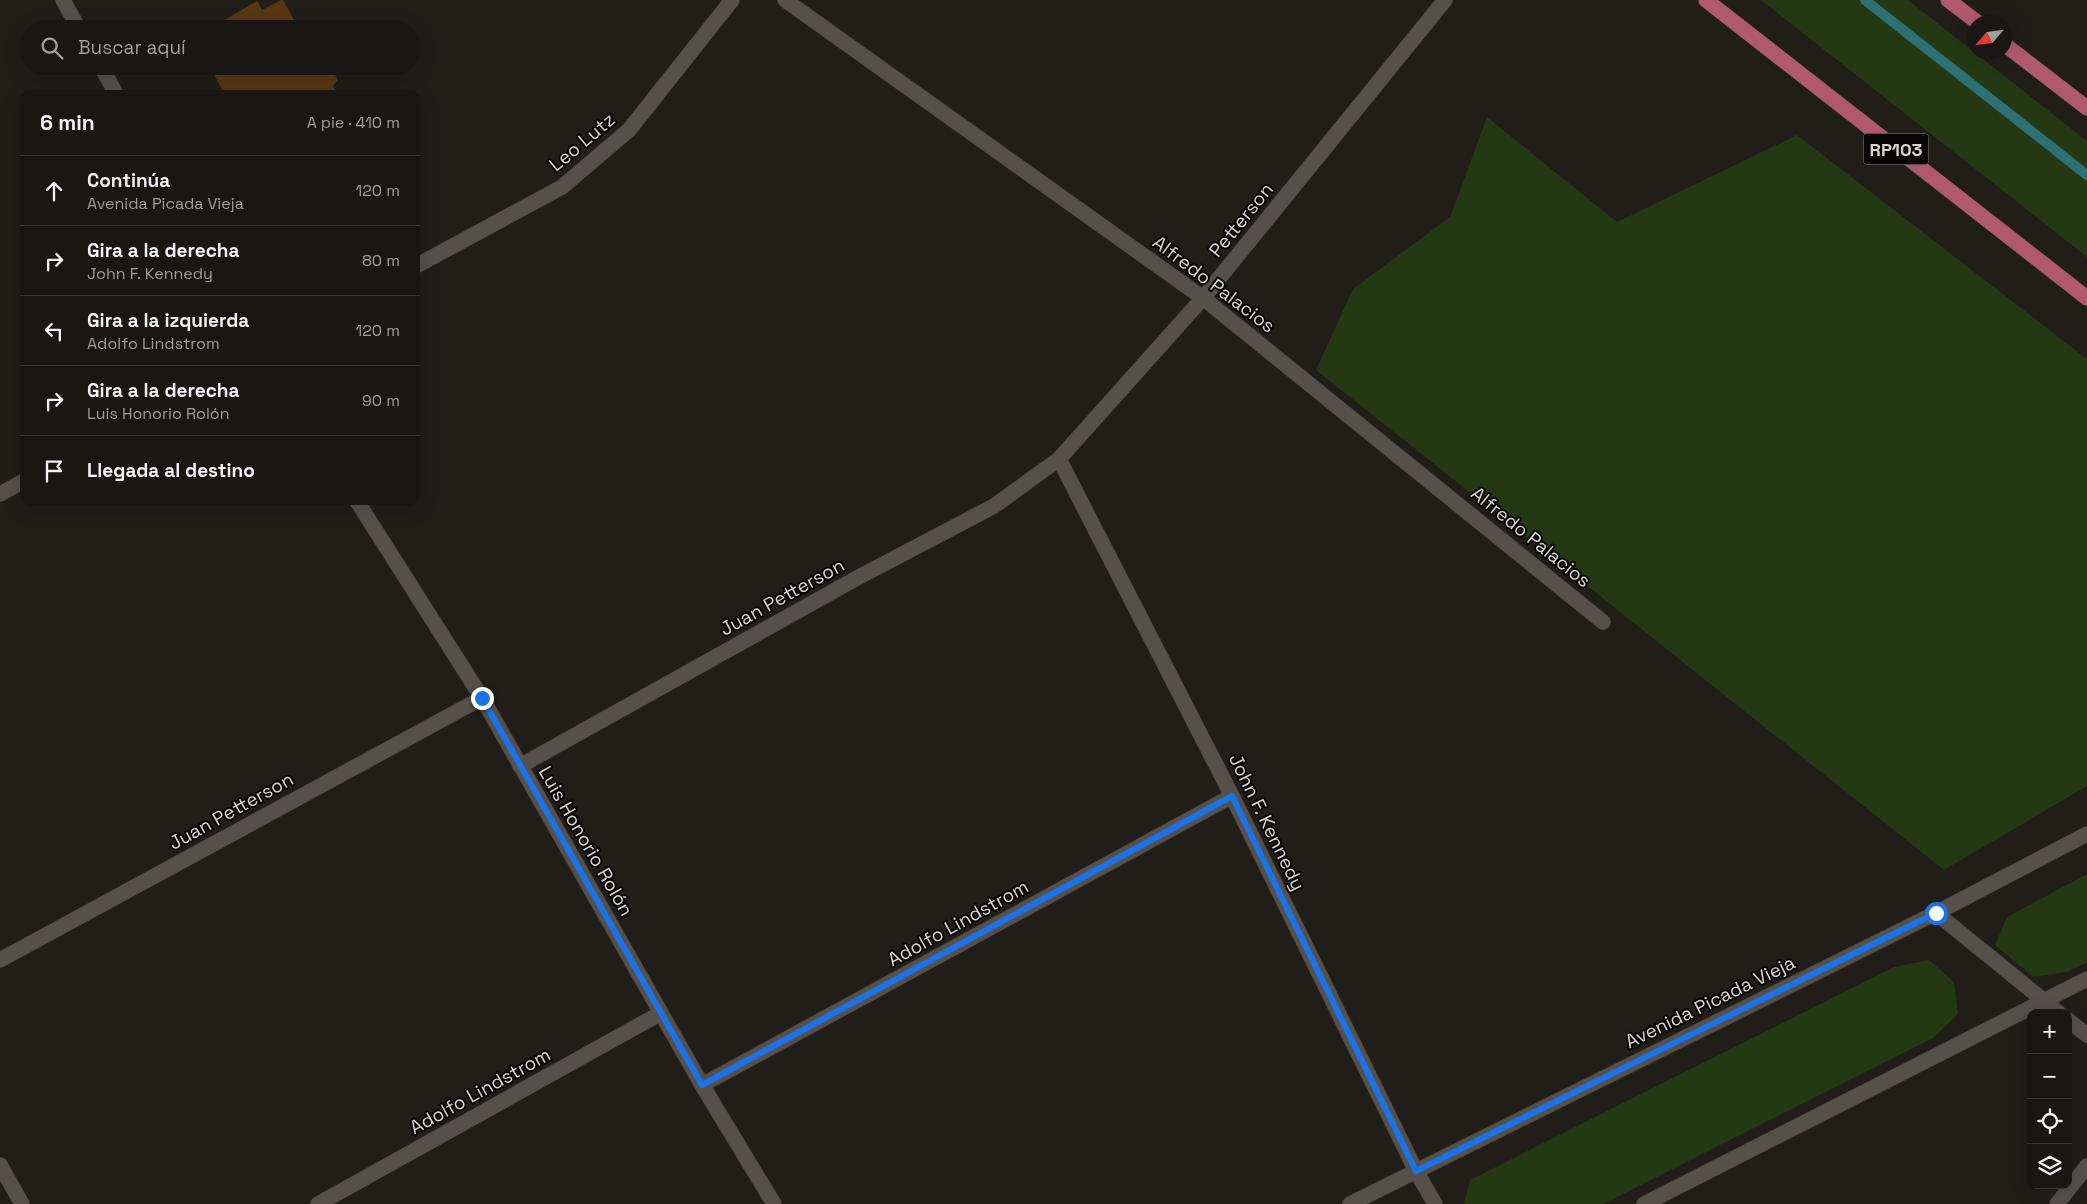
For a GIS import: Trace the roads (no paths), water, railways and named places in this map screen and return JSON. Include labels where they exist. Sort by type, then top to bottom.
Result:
[{"type":"main road","name":"RP103","points":[[1706,0],[2087,298]]},
{"type":"main road","points":[[1948,0],[1968,15]]},
{"type":"main road","points":[[2012,50],[2087,108]]},
{"type":"street","points":[[63,0],[74,20]]},
{"type":"street","name":"Leo Lutz","points":[[420,264],[562,187],[629,130],[732,0]]},
{"type":"street","name":"Alfredo Palacios","points":[[785,0],[1203,298],[1603,622]]},
{"type":"street","name":"Petterson","points":[[1059,459],[1203,298],[1445,0]]},
{"type":"street","points":[[105,75],[114,90]]},
{"type":"street","name":"Juan Petterson","points":[[520,766],[857,578],[994,506],[1059,459]]},
{"type":"street","name":"John F. Kennedy","points":[[1059,459],[1232,796],[1416,1171],[1435,1204]]},
{"type":"street","points":[[0,494],[20,483]]},
{"type":"street","name":"Luis Honorio Rolón","points":[[359,505],[482,698],[702,1085],[774,1204]]},
{"type":"street","name":"Juan Petterson","points":[[0,960],[482,698]]},
{"type":"street","name":"Adolfo Lindstrom","points":[[702,1085],[1232,796]]},
{"type":"street","name":"Avenida Picada Vieja","points":[[1350,1204],[1936,913],[2087,834]]},
{"type":"street","points":[[1936,913],[2054,1009]]},
{"type":"street","points":[[1644,1204],[2087,979]]},
{"type":"street","name":"Adolfo Lindstrom","points":[[318,1204],[661,1013]]},
{"type":"street","points":[[2072,1023],[2087,1035]]},
{"type":"street","points":[[0,1165],[22,1204]]},
{"type":"street","points":[[2056,1204],[2087,1166]]},
{"type":"waterway","points":[[1865,0],[2087,175]]}]
